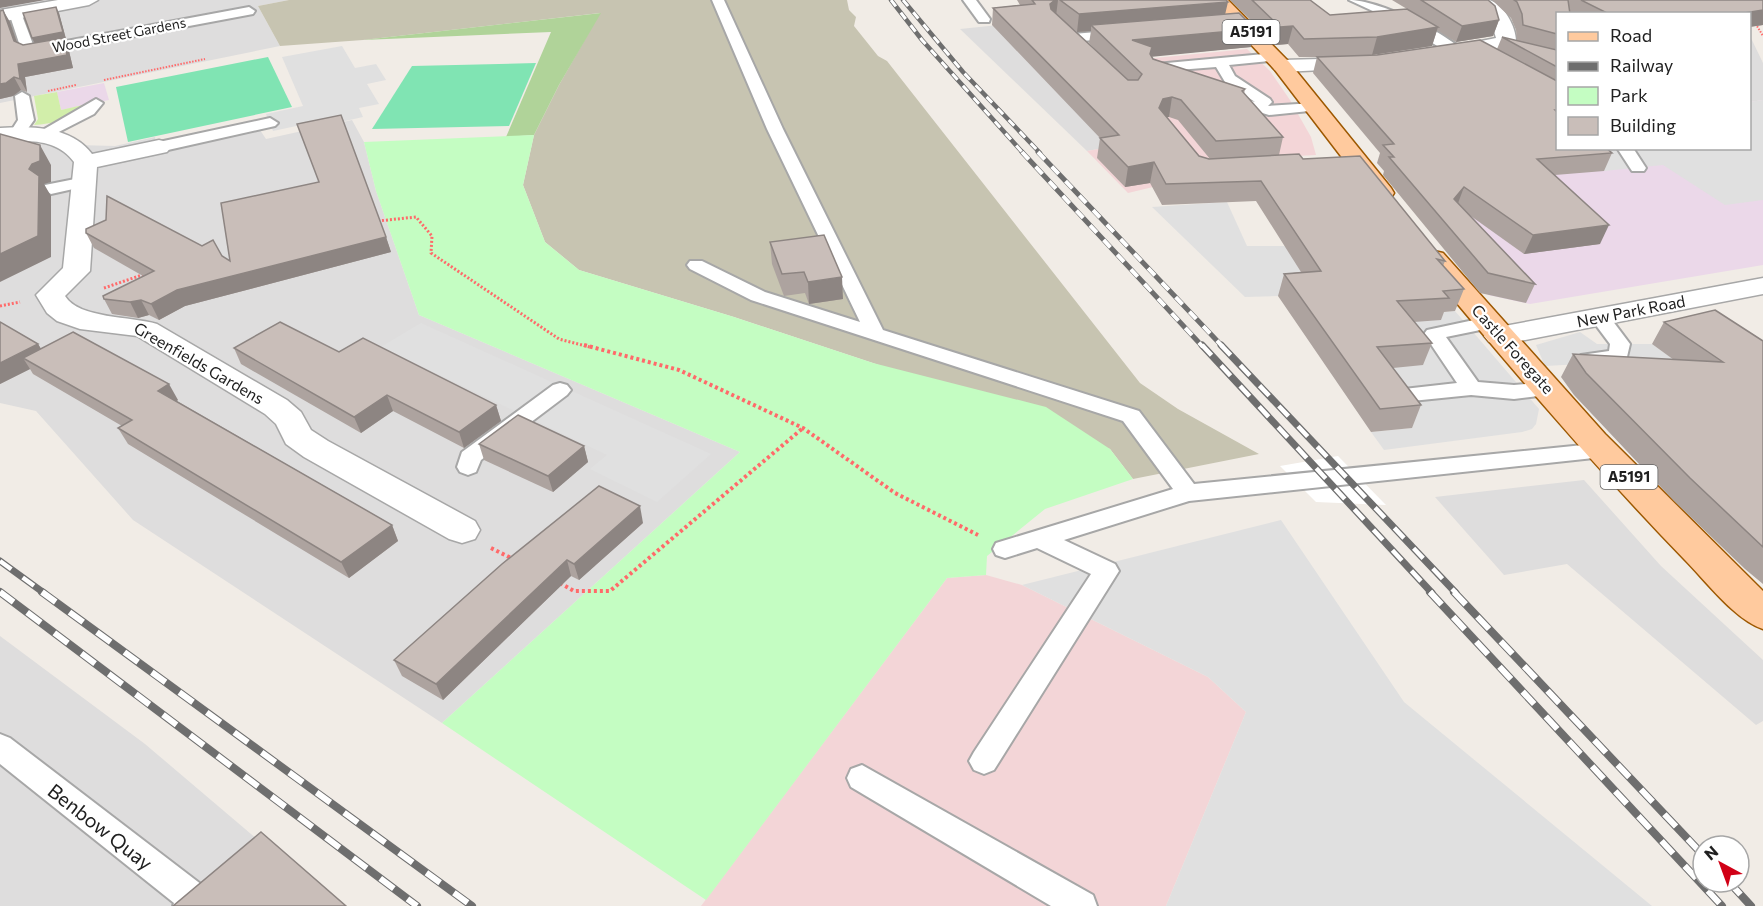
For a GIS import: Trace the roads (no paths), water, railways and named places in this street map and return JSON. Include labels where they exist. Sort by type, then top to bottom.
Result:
[{"type":"main road","name":"A5191","points":[[1218,0],[1278,61],[1314,107],[1346,162],[1399,215]]},
{"type":"main road","name":"Castle Foregate","points":[[1419,241],[1494,330],[1603,450],[1708,563],[1763,614]]},
{"type":"street","points":[[8,14],[89,0]]},
{"type":"street","points":[[1486,1],[1507,33],[1506,40],[1498,53]]},
{"type":"street","points":[[1426,56],[1466,51],[1498,53],[1520,50]]},
{"type":"street","points":[[1278,61],[1372,63]]},
{"type":"street","points":[[20,135],[73,147],[85,172],[159,147]]},
{"type":"street","name":"Greenfields Gardens","points":[[85,172],[76,271],[50,295],[54,305],[71,318],[86,323],[133,323],[147,330],[276,407],[290,419],[297,436],[316,449],[462,530]]},
{"type":"street","name":"New Park Road","points":[[1494,330],[1599,316],[1763,286]]},
{"type":"lane","points":[[718,0],[775,129],[874,331]]},
{"type":"lane","points":[[969,0],[984,19]]},
{"type":"lane","points":[[1355,0],[1408,22],[1466,51]]},
{"type":"lane","name":"Wood Street Gardens","points":[[8,14],[29,52],[249,11]]},
{"type":"lane","points":[[1223,26],[1244,24]]},
{"type":"lane","points":[[1097,63],[1069,34],[1138,32]]},
{"type":"lane","points":[[1184,82],[1156,73],[1156,68],[1220,62],[1278,61]]},
{"type":"lane","points":[[1220,62],[1230,79],[1276,111]]},
{"type":"lane","points":[[1215,93],[1269,111],[1314,107]]},
{"type":"lane","points":[[20,135],[26,120],[22,96]]},
{"type":"lane","points":[[20,135],[89,111],[96,103]]},
{"type":"lane","points":[[159,147],[270,123]]},
{"type":"lane","points":[[1626,150],[1638,168]]},
{"type":"lane","points":[[51,189],[85,172]]},
{"type":"lane","points":[[696,265],[758,296],[874,331],[1131,416],[1188,493]]},
{"type":"lane","points":[[1588,359],[1618,357],[1620,344],[1599,316]]},
{"type":"lane","points":[[1472,388],[1434,334],[1494,330]]},
{"type":"lane","points":[[1402,394],[1472,388],[1514,392],[1548,389]]},
{"type":"lane","points":[[468,467],[470,458],[560,390]]},
{"type":"lane","points":[[1005,549],[1188,493],[1603,450]]},
{"type":"lane","points":[[984,761],[1106,571],[1038,538]]},
{"type":"lane","name":"Benbow Quay","points":[[0,747],[195,899],[189,906]]},
{"type":"lane","points":[[862,778],[1082,906]]},
{"type":"railway","points":[[891,0],[922,40],[1023,153]]},
{"type":"railway","points":[[903,0],[963,72],[1040,153]]},
{"type":"railway","points":[[1022,152],[1203,347]]},
{"type":"railway","points":[[1038,152],[1223,347]]},
{"type":"railway","points":[[1202,345],[1432,593]]},
{"type":"railway","points":[[1221,345],[1456,593]]},
{"type":"railway","points":[[0,561],[44,593]]},
{"type":"railway","points":[[0,592],[417,906]]},
{"type":"railway","points":[[42,592],[472,906]]},
{"type":"railway","points":[[1430,592],[1722,906]]},
{"type":"railway","points":[[1454,592],[1691,842]]},
{"type":"railway","points":[[1740,894],[1751,906]]}]
